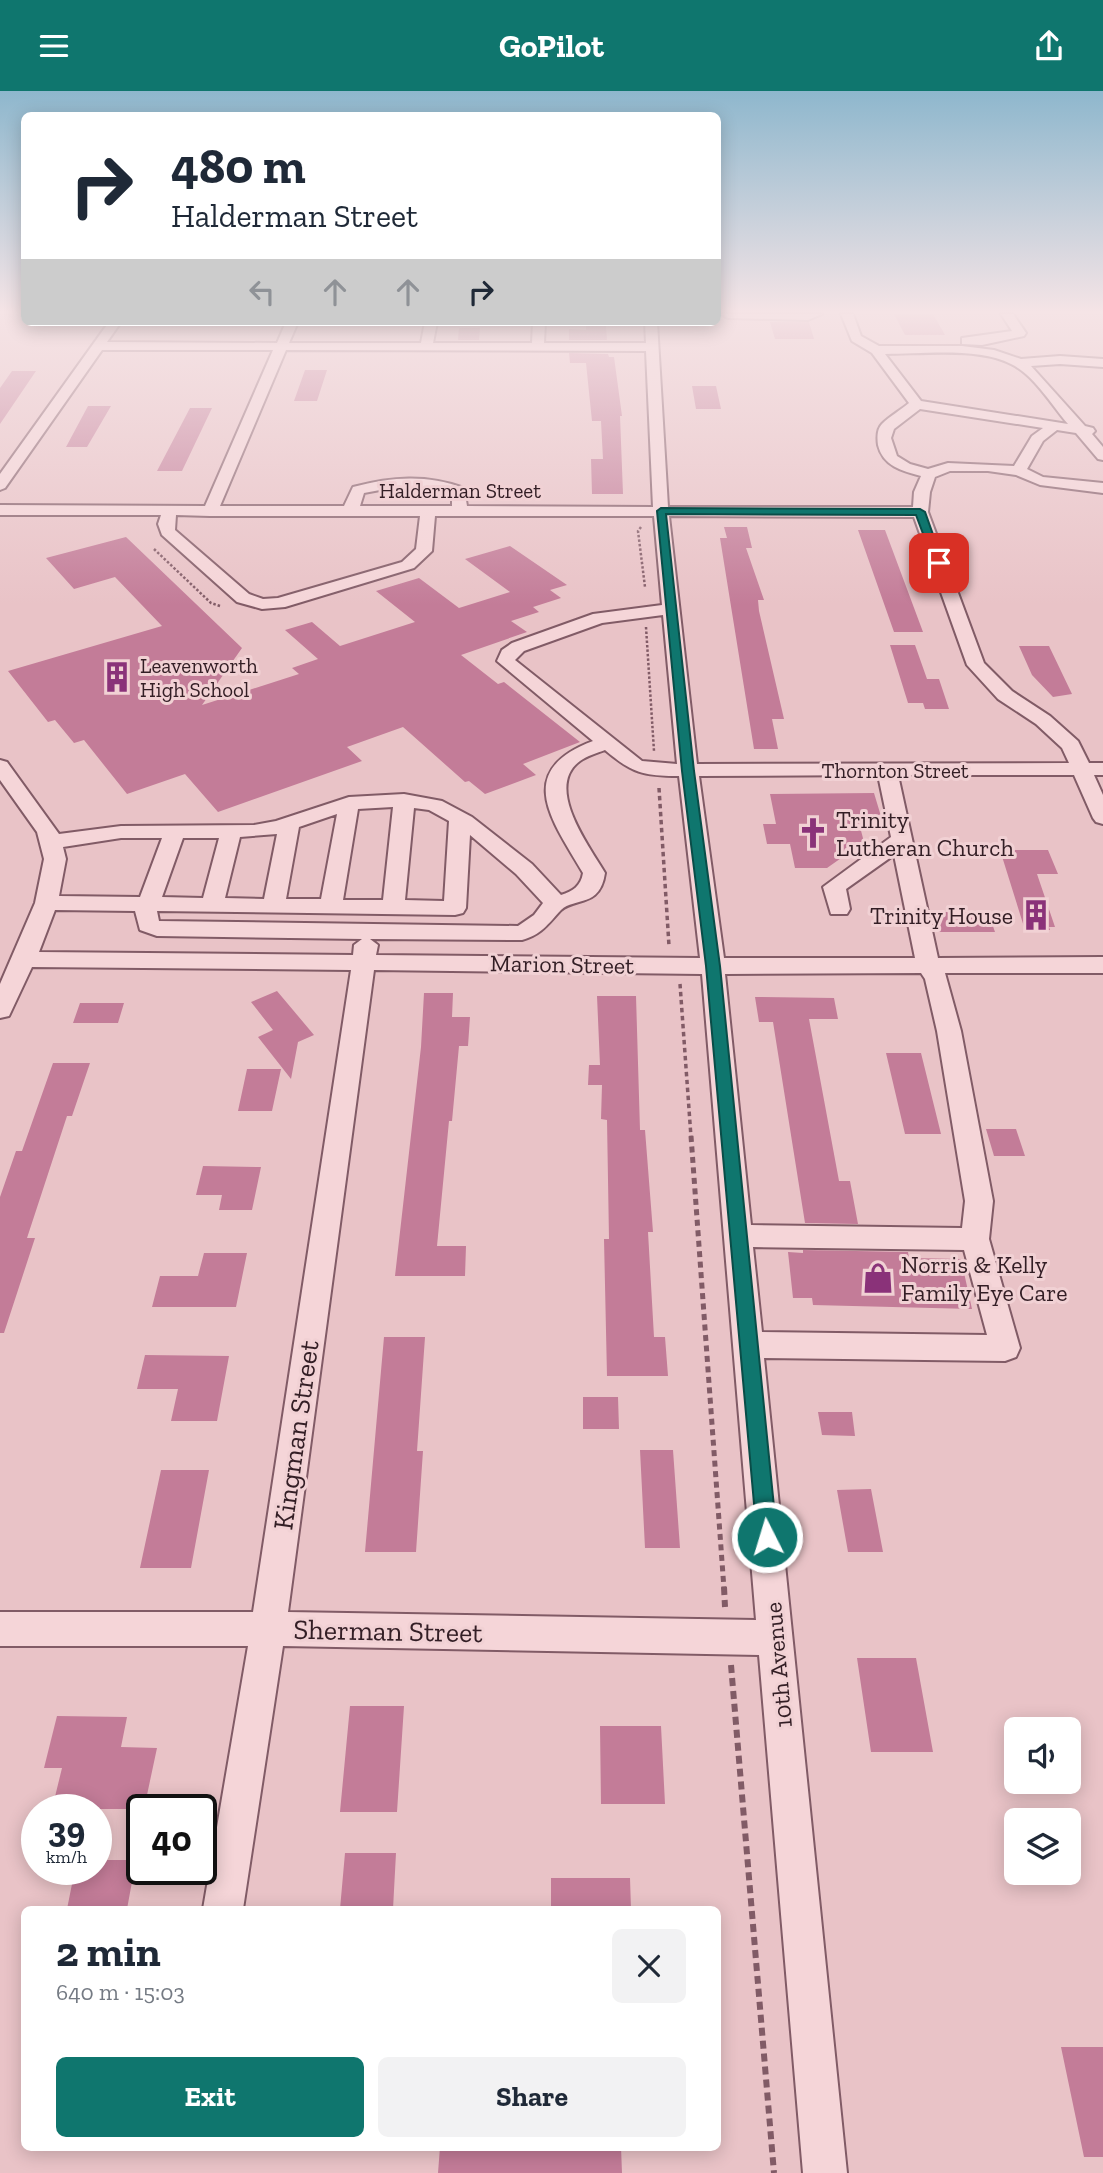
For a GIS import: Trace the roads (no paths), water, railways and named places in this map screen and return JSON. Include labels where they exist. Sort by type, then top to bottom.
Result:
[{"type":"street","points":[[0,485],[53,411]]},
{"type":"street","points":[[210,511],[253,411]]},
{"type":"street","name":"10th Avenue","points":[[653,411],[658,610],[688,771],[713,966],[825,2173]]},
{"type":"street","points":[[908,411],[887,427],[884,437],[892,459],[905,467],[929,474],[948,467],[988,467],[1019,471],[1040,481],[1103,488]]},
{"type":"street","points":[[961,411],[1082,431],[1103,430]]},
{"type":"street","points":[[1065,411],[1103,456]]},
{"type":"street","points":[[1019,471],[1037,439],[1053,426]]},
{"type":"street","points":[[929,474],[922,492],[920,512],[976,665],[1005,695],[1043,719],[1093,770],[1103,818]]},
{"type":"street","points":[[350,511],[358,490],[384,484],[428,481],[459,491],[460,511]]},
{"type":"street","name":"Halderman Street","points":[[0,510],[920,512]]},
{"type":"street","points":[[170,510],[166,524],[169,532],[243,598],[262,604],[279,603],[408,565],[424,551],[428,511]]},
{"type":"street","points":[[51,842],[121,832],[231,833],[289,824],[349,803],[404,800],[435,805],[460,818],[524,869],[555,902],[564,902],[583,893],[594,880],[594,873],[555,800],[555,782],[558,773],[570,759],[606,743],[514,669],[506,661],[508,654],[518,647],[599,618],[658,610]]},
{"type":"street","name":"Thornton Street","points":[[606,743],[635,765],[655,771],[1093,770]]},
{"type":"street","points":[[0,766],[51,842],[56,860],[46,903],[0,1010]]},
{"type":"street","points":[[749,1345],[1005,1348],[975,1239],[978,1201],[949,1031],[937,979],[928,965],[887,770]]},
{"type":"street","points":[[393,907],[404,800]]},
{"type":"street","points":[[331,906],[349,803]]},
{"type":"street","points":[[46,903],[456,908],[460,818]]},
{"type":"street","points":[[274,906],[289,824]]},
{"type":"street","points":[[174,832],[146,912],[148,925],[157,929],[366,947],[522,933],[548,916],[555,902]]},
{"type":"street","points":[[212,905],[231,833]]},
{"type":"street","points":[[839,909],[834,887],[901,839]]},
{"type":"street","name":"Marion Street","points":[[22,958],[366,947],[713,966],[1103,965]]},
{"type":"street","name":"Kingman Street","points":[[223,1906],[268,1629],[366,947]]},
{"type":"street","points":[[738,1236],[975,1239]]},
{"type":"street","name":"Sherman Street","points":[[0,1629],[268,1629],[727,1635],[776,1639]]},
{"type":"place","name":"Leavenworth High School","points":[[117,677]]},
{"type":"place","name":"Trinity Lutheran Church","points":[[813,833]]},
{"type":"place","name":"Trinity House","points":[[1036,915]]},
{"type":"place","name":"Norris & Kelly Family Eye Care","points":[[878,1278]]}]
